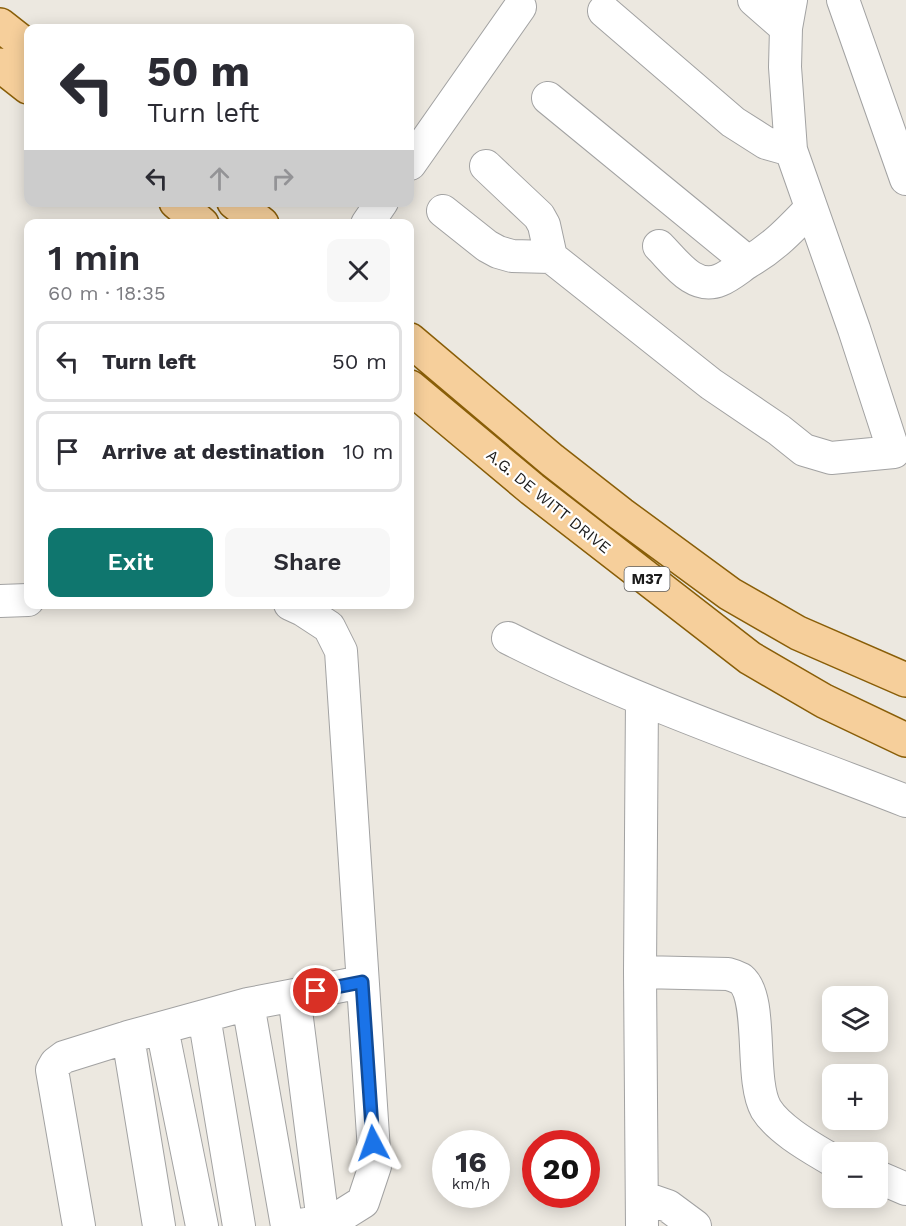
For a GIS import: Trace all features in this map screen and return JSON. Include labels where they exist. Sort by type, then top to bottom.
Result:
[{"type":"main road","points":[[0,65],[24,84]]},
{"type":"main road","points":[[182,207],[196,219]]},
{"type":"main road","points":[[240,207],[256,219]]},
{"type":"main road","name":"A.G. DE WITT DRIVE","points":[[414,343],[552,460],[621,514],[740,600],[798,633],[906,680]]},
{"type":"main road","name":"A.G. DE WITT DRIVE","points":[[414,390],[601,544],[750,657],[824,701],[906,740]]},
{"type":"main road","points":[[532,489],[552,460]]},
{"type":"main road","points":[[601,544],[621,514]]},
{"type":"street","points":[[442,211],[498,252],[512,256],[551,257],[711,384],[779,430],[804,450],[831,458],[900,460],[791,150],[785,68],[788,14],[754,0]]},
{"type":"street","points":[[843,0],[906,179]]},
{"type":"street","points":[[414,158],[520,8]]},
{"type":"street","points":[[604,11],[732,122],[766,143],[791,150]]},
{"type":"street","points":[[548,98],[748,262]]},
{"type":"street","points":[[486,166],[538,216],[544,225],[551,257]]},
{"type":"street","points":[[659,246],[693,279],[706,284],[720,280],[765,252],[781,240],[811,208]]},
{"type":"street","points":[[0,601],[24,600]]},
{"type":"street","points":[[294,995],[308,1224],[336,1219],[363,1202],[375,1166],[341,651],[329,627],[301,609]]},
{"type":"street","points":[[508,638],[555,662],[642,699],[906,801]]},
{"type":"street","points":[[642,699],[640,972],[642,1212],[668,1206],[695,1226]]},
{"type":"street","points":[[640,972],[728,974],[740,978],[749,990],[760,1094],[766,1110],[777,1122],[822,1154]]},
{"type":"street","points":[[79,1226],[52,1070],[56,1063],[64,1057],[128,1037],[248,1004],[362,982]]},
{"type":"street","points":[[248,1004],[287,1226]]},
{"type":"street","points":[[204,1016],[239,1226]]},
{"type":"street","points":[[162,1028],[202,1226]]},
{"type":"street","points":[[128,1037],[159,1226]]},
{"type":"street","points":[[888,1181],[906,1189]]},
{"type":"route","points":[[316,991],[362,982],[373,1143]]}]
